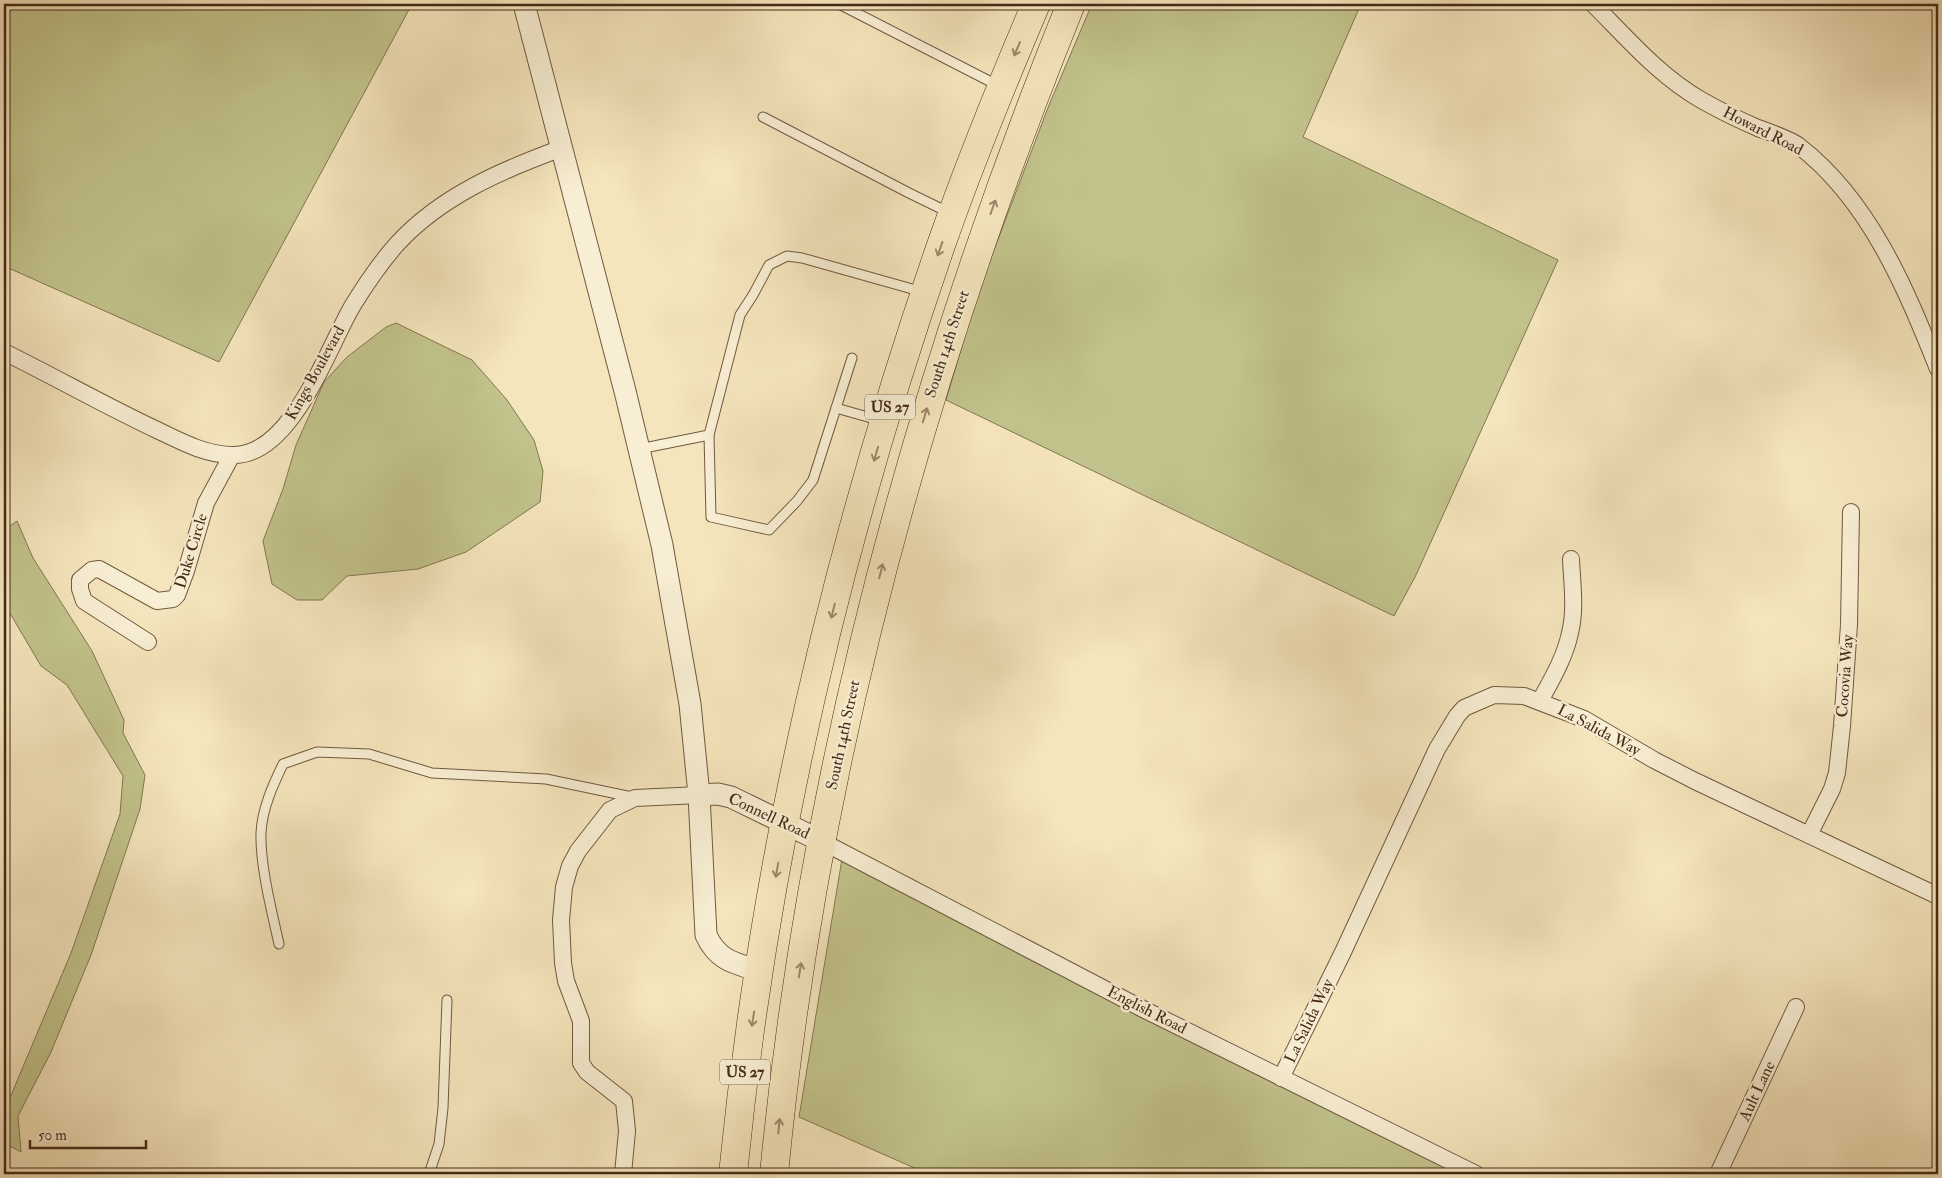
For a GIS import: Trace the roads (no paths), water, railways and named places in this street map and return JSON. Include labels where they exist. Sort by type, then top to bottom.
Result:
[{"type":"highway","name":"US 27","points":[[732,1174],[760,970],[785,822],[836,599],[885,422],[926,292],[953,214],[1036,4]]},
{"type":"highway","name":"South 14th Street","points":[[821,841],[868,622],[912,454],[971,268],[1016,144],[1071,4]]},
{"type":"highway","points":[[1002,88],[1011,96],[1016,111],[1016,144]]},
{"type":"highway","name":"US 27","points":[[774,1174],[792,1018],[821,841]]},
{"type":"street","points":[[524,4],[639,449],[662,545],[680,637],[690,704],[699,795],[706,935],[711,946],[721,957],[760,970]]},
{"type":"street","name":"Howard Road","points":[[1593,4],[1658,70],[1676,84],[1740,120],[1797,145],[1830,175],[1859,212],[1883,249],[1908,294],[1938,369]]},
{"type":"street","name":"Kings Boulevard","points":[[4,352],[128,417],[193,447],[232,455],[254,451],[287,424],[300,408],[363,290],[398,244],[416,226],[443,205],[479,183],[516,165],[562,148]]},
{"type":"street","name":"Duke Circle","points":[[148,642],[84,600],[80,589],[80,580],[84,574],[99,569],[157,601],[173,599],[177,595],[186,571],[206,503],[232,455]]},
{"type":"street","name":"Cocovia Way","points":[[1809,835],[1832,789],[1837,772],[1849,625],[1851,512]]},
{"type":"street","points":[[1540,701],[1564,655],[1571,632],[1573,606],[1571,559]]},
{"type":"street","name":"La Salida Way","points":[[1281,1078],[1343,952],[1405,814],[1437,749],[1464,708],[1494,695],[1524,696],[1584,719],[1654,760],[1938,896]]},
{"type":"street","name":"Connell Road","points":[[624,1174],[627,1131],[624,1102],[587,1072],[582,1063],[581,1021],[566,981],[560,938],[564,887],[570,866],[578,851],[610,810],[635,798],[718,794],[731,797],[821,841]]},
{"type":"street","name":"English Road","points":[[821,841],[1281,1078],[1476,1174]]},
{"type":"street","name":"Ault Lane","points":[[1718,1174],[1796,1007]]},
{"type":"lane","points":[[839,4],[1002,88]]},
{"type":"lane","points":[[763,117],[953,214]]},
{"type":"lane","points":[[852,358],[814,480],[798,501],[769,530],[711,517],[709,436],[740,315],[769,265],[788,256],[802,258],[926,292]]},
{"type":"lane","points":[[836,408],[885,422]]},
{"type":"lane","points":[[639,449],[709,436]]},
{"type":"lane","points":[[279,944],[267,891],[261,833],[269,794],[283,764],[317,752],[369,754],[432,773],[546,779],[635,798]]},
{"type":"lane","points":[[428,1174],[439,1144],[443,1108],[446,1000]]}]
